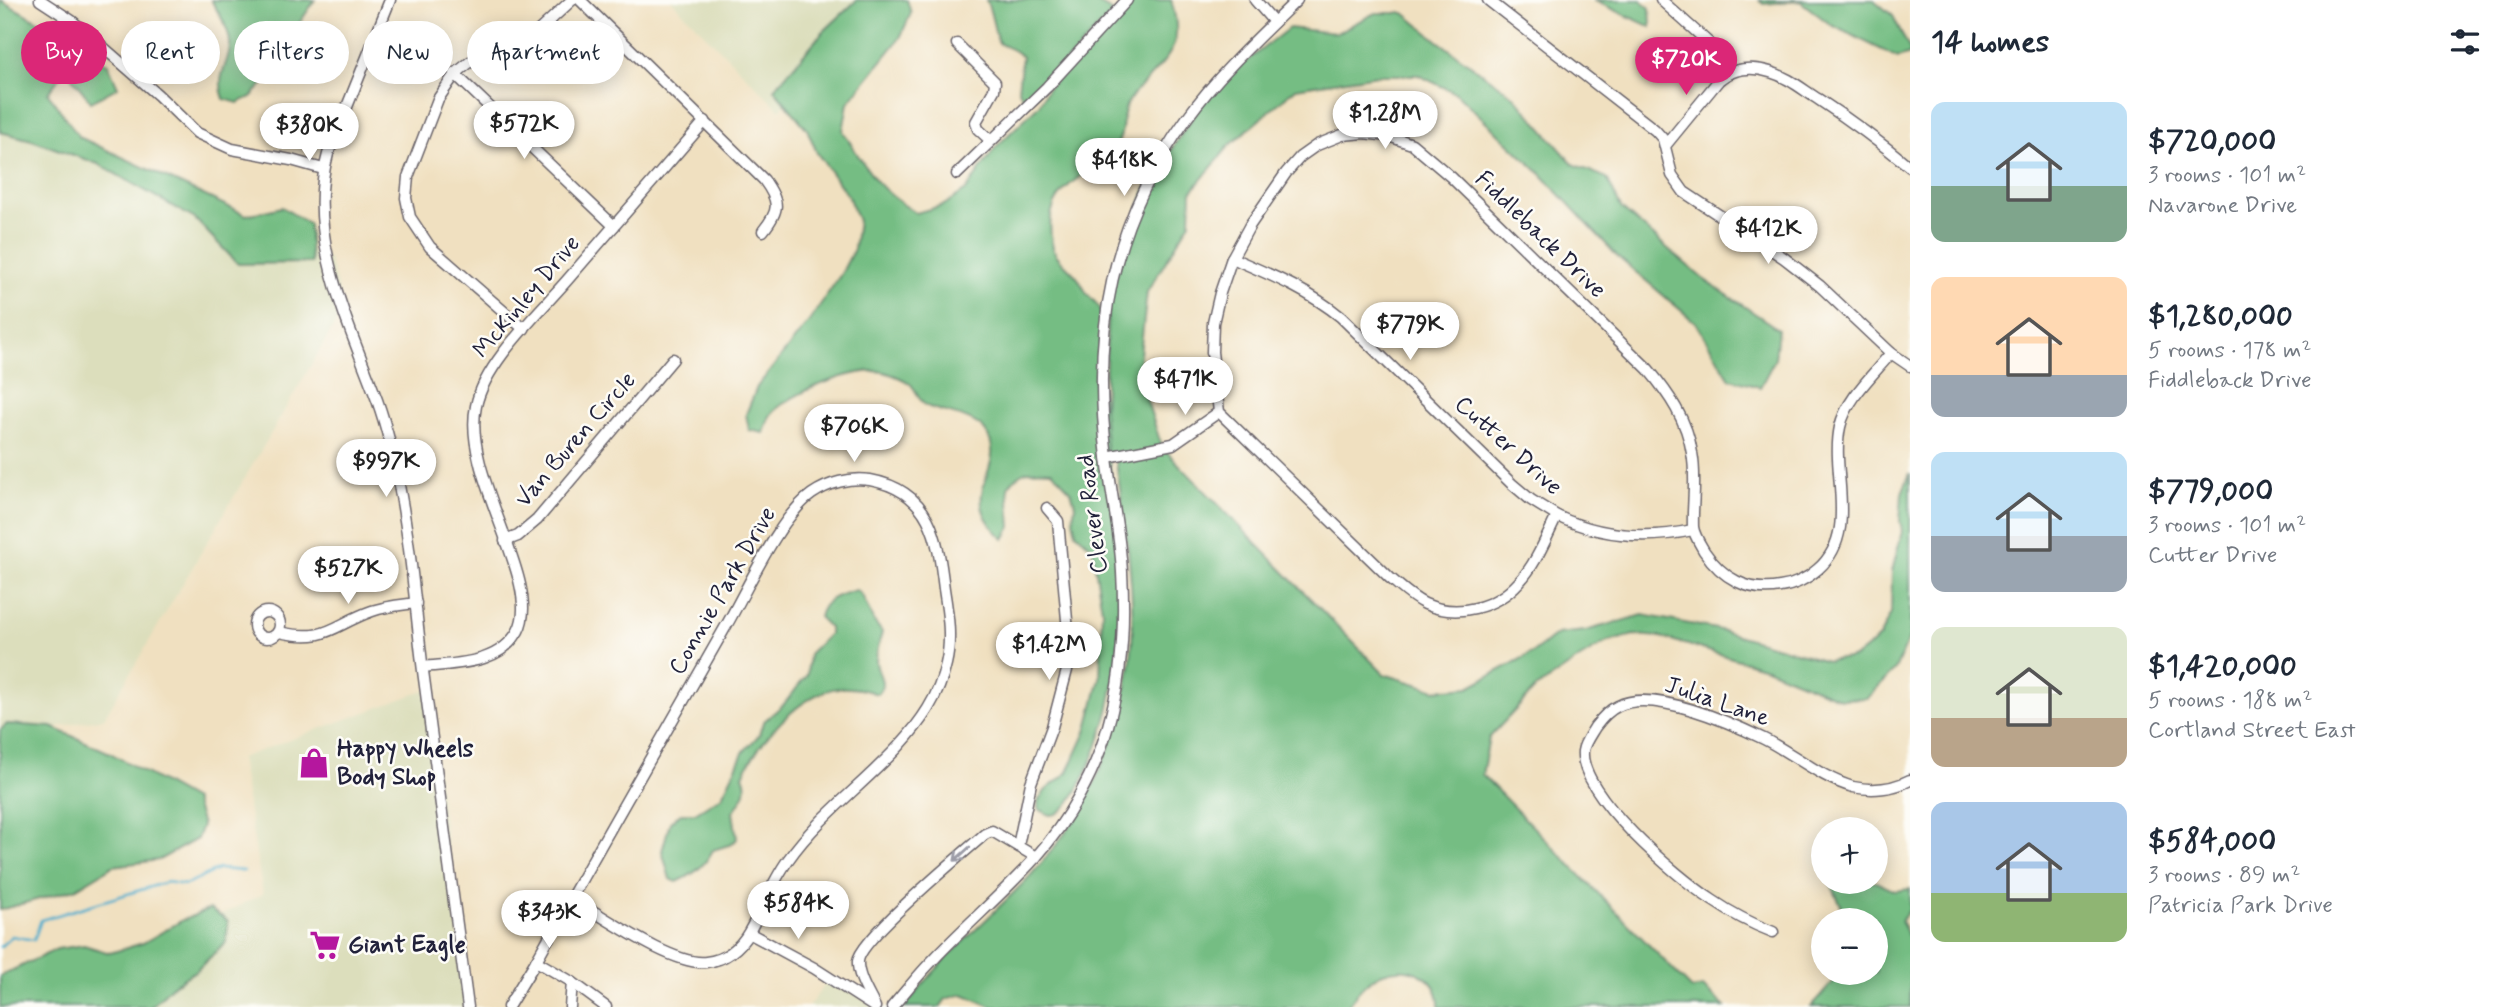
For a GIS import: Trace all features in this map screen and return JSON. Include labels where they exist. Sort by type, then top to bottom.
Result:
[{"type":"street","points":[[40,0],[96,41],[197,133],[232,149],[260,153],[323,169]]},
{"type":"street","points":[[390,0],[323,169],[321,198],[330,259],[338,291],[391,443],[403,505],[468,1007]]},
{"type":"street","points":[[524,329],[430,247],[410,217],[406,198],[408,177],[438,99],[455,74],[485,54],[533,36],[572,0]]},
{"type":"street","points":[[580,0],[753,168],[772,191],[777,205],[775,216],[762,231]]},
{"type":"street","points":[[957,174],[1046,87],[1127,0]]},
{"type":"street","points":[[1255,0],[1274,22]]},
{"type":"street","name":"Clever Road","points":[[892,1007],[934,959],[1036,857],[1075,801],[1094,765],[1108,726],[1121,662],[1122,571],[1107,457],[1101,378],[1107,299],[1124,236],[1168,145],[1210,88],[1297,0]]},
{"type":"street","points":[[1488,0],[1655,130],[1663,139],[1672,175],[1684,192],[1784,258],[1820,286],[1891,353],[1910,366]]},
{"type":"street","points":[[1661,0],[1719,52],[1729,72]]},
{"type":"street","points":[[957,44],[995,82],[994,90],[976,122],[983,136],[990,140]]},
{"type":"street","points":[[1665,146],[1719,80],[1729,72],[1753,69],[1769,71],[1787,79],[1865,130],[1910,167]]},
{"type":"street","points":[[455,74],[614,226]]},
{"type":"street","name":"McKinley Drive","points":[[423,667],[485,659],[500,652],[518,630],[523,618],[524,604],[476,457],[474,423],[479,393],[487,376],[524,329],[705,121]]},
{"type":"street","name":"Fiddleback Drive","points":[[1219,412],[1212,352],[1213,323],[1232,258],[1250,225],[1286,173],[1300,157],[1317,145],[1342,135],[1364,133],[1390,136],[1412,144],[1451,177],[1648,369],[1664,389],[1679,412],[1692,452],[1695,475],[1693,530]]},
{"type":"street","name":"Cutter Drive","points":[[1232,258],[1301,288],[1322,301],[1512,484],[1557,516]]},
{"type":"street","points":[[1107,457],[1172,444],[1219,412],[1406,592],[1425,604],[1448,610],[1471,609],[1490,604],[1506,595],[1521,581],[1532,565],[1557,516],[1579,526],[1612,534],[1646,537],[1693,530],[1711,561],[1729,578],[1741,584],[1768,589],[1797,583],[1821,566],[1837,542],[1840,528],[1840,426],[1850,405],[1891,353]]},
{"type":"street","name":"Van Buren Circle","points":[[505,541],[518,536],[537,520],[673,359]]},
{"type":"street","name":"Connie Park Drive","points":[[508,1007],[783,524],[796,508],[823,487],[844,480],[866,479],[887,484],[905,493],[919,506],[936,534],[948,620],[947,663],[925,714],[892,753],[831,811],[789,858],[768,892],[749,933]]},
{"type":"street","points":[[1018,846],[1031,783],[1052,727],[1067,670],[1068,628],[1058,521],[1047,508]]},
{"type":"street","points":[[279,632],[308,636],[323,634],[373,611],[416,603]]},
{"type":"street","name":"Julia Lane","points":[[1773,932],[1712,900],[1686,880],[1658,857],[1604,801],[1586,766],[1583,750],[1602,718],[1617,706],[1634,700],[1668,703],[1701,713],[1763,739],[1851,786],[1887,788],[1910,780]]},
{"type":"street","points":[[875,1007],[858,966],[858,958],[867,943],[922,890],[985,834],[992,831],[1036,857]]},
{"type":"street","points":[[571,898],[661,950],[690,962],[710,961],[730,954],[749,933],[814,968],[875,1007]]},
{"type":"street","points":[[536,961],[572,982],[606,1007]]},
{"type":"street","points":[[570,1007],[572,982]]},
{"type":"shaded area","points":[[671,0],[870,0],[780,110]]},
{"type":"shaded area","points":[[0,111],[329,259],[344,309],[104,718],[0,738]]},
{"type":"shaded area","points":[[426,690],[468,1007],[45,1007],[53,998],[263,894],[240,758]]},
{"type":"shaded area","points":[[830,978],[875,1007],[808,1007]]},
{"type":"green space","points":[[0,0],[38,21],[21,21],[21,84],[55,84],[48,93],[79,137],[246,215],[282,207],[309,224],[311,263],[238,264],[195,219],[98,164],[32,140],[0,132]]},
{"type":"green space","points":[[211,0],[315,0],[301,21],[234,21],[234,84],[264,84],[251,97],[238,103],[224,99],[222,91],[221,78],[230,46],[224,22]]},
{"type":"green space","points":[[857,0],[907,0],[911,13],[900,38],[848,103],[843,131],[882,186],[916,213],[944,205],[966,190],[996,147],[1039,105],[1048,88],[1129,0],[1171,0],[1175,14],[1176,37],[1173,46],[1169,55],[1129,101],[1118,143],[1059,196],[1050,224],[1055,253],[1078,278],[1101,312],[1100,378],[1120,586],[1119,637],[1113,687],[1101,735],[1077,791],[1056,814],[1049,815],[1038,808],[1038,801],[1046,790],[1068,772],[1086,732],[1100,679],[1102,610],[1092,547],[1076,533],[1073,520],[1075,505],[1071,491],[1052,471],[1032,471],[1017,476],[1008,487],[1011,527],[1004,539],[989,523],[983,508],[984,482],[992,458],[992,446],[986,432],[968,419],[929,407],[909,383],[884,372],[858,373],[808,390],[793,397],[772,413],[764,433],[749,430],[746,414],[757,387],[810,320],[841,274],[854,249],[858,221],[848,196],[817,153],[807,129],[774,89],[822,33]]},
{"type":"green space","points":[[986,0],[1092,0],[1113,12],[1027,104],[1018,89],[1022,57],[999,43]]},
{"type":"green space","points":[[1593,0],[1641,0],[1650,8],[1651,27]]},
{"type":"green space","points":[[1759,0],[1874,0],[1893,16],[1910,54],[1898,58],[1831,25],[1800,1],[1763,4]]},
{"type":"green space","points":[[1375,13],[1404,13],[1515,97],[1573,164],[1607,178],[1621,208],[1702,278],[1778,329],[1775,359],[1760,387],[1730,379],[1696,323],[1618,257],[1540,173],[1456,93],[1418,75],[1378,75],[1296,88],[1229,146],[1191,192],[1190,222],[1147,292],[1138,373],[1162,447],[1384,674],[1436,690],[1469,687],[1534,652],[1557,634],[1585,631],[1643,615],[1716,629],[1827,661],[1855,657],[1879,638],[1891,613],[1892,572],[1902,531],[1902,493],[1910,473],[1910,636],[1895,670],[1867,698],[1841,699],[1766,668],[1661,637],[1634,635],[1607,642],[1535,689],[1489,738],[1482,775],[1692,989],[1703,987],[1725,1007],[1439,1007],[1438,996],[1429,980],[1422,975],[1403,970],[1383,973],[1372,979],[1347,1007],[993,1007],[963,994],[946,999],[940,1007],[905,1007],[949,956],[1030,876],[1066,833],[1096,779],[1120,711],[1130,666],[1132,598],[1115,455],[1107,457],[1104,417],[1108,299],[1145,190],[1211,89],[1289,28],[1336,33]]},
{"type":"green space","points":[[108,64],[118,87],[91,102],[77,84],[107,84]]},
{"type":"green space","points":[[856,590],[862,595],[873,620],[882,632],[876,661],[882,682],[880,690],[877,694],[849,688],[825,692],[810,699],[782,721],[759,748],[743,775],[745,790],[733,812],[737,839],[732,844],[713,850],[689,876],[677,882],[670,879],[662,851],[670,822],[681,813],[695,813],[722,796],[744,751],[759,735],[763,722],[784,704],[807,675],[809,654],[829,634],[829,627],[819,617],[824,605],[833,598]]},
{"type":"green space","points":[[7,724],[52,727],[110,753],[194,800],[202,825],[197,839],[159,860],[113,866],[75,889],[0,910],[0,730]]},
{"type":"green space","points":[[1888,888],[1895,891],[1910,889],[1910,909],[1901,921],[1910,938],[1910,1007],[1811,1007],[1830,985],[1888,985],[1888,908],[1842,908],[1836,894],[1888,894]]},
{"type":"green space","points":[[210,909],[228,921],[226,942],[198,969],[172,986],[151,1007],[0,1007],[0,976],[57,949],[84,945],[110,953],[143,943],[183,920]]},
{"type":"waterway","points":[[0,947],[12,936],[34,940],[41,920],[167,882],[185,885],[219,869],[244,871]]},
{"type":"place","name":"Happy Wheels Body Shop","points":[[314,763]]},
{"type":"place","name":"Giant Eagle","points":[[325,945]]}]
